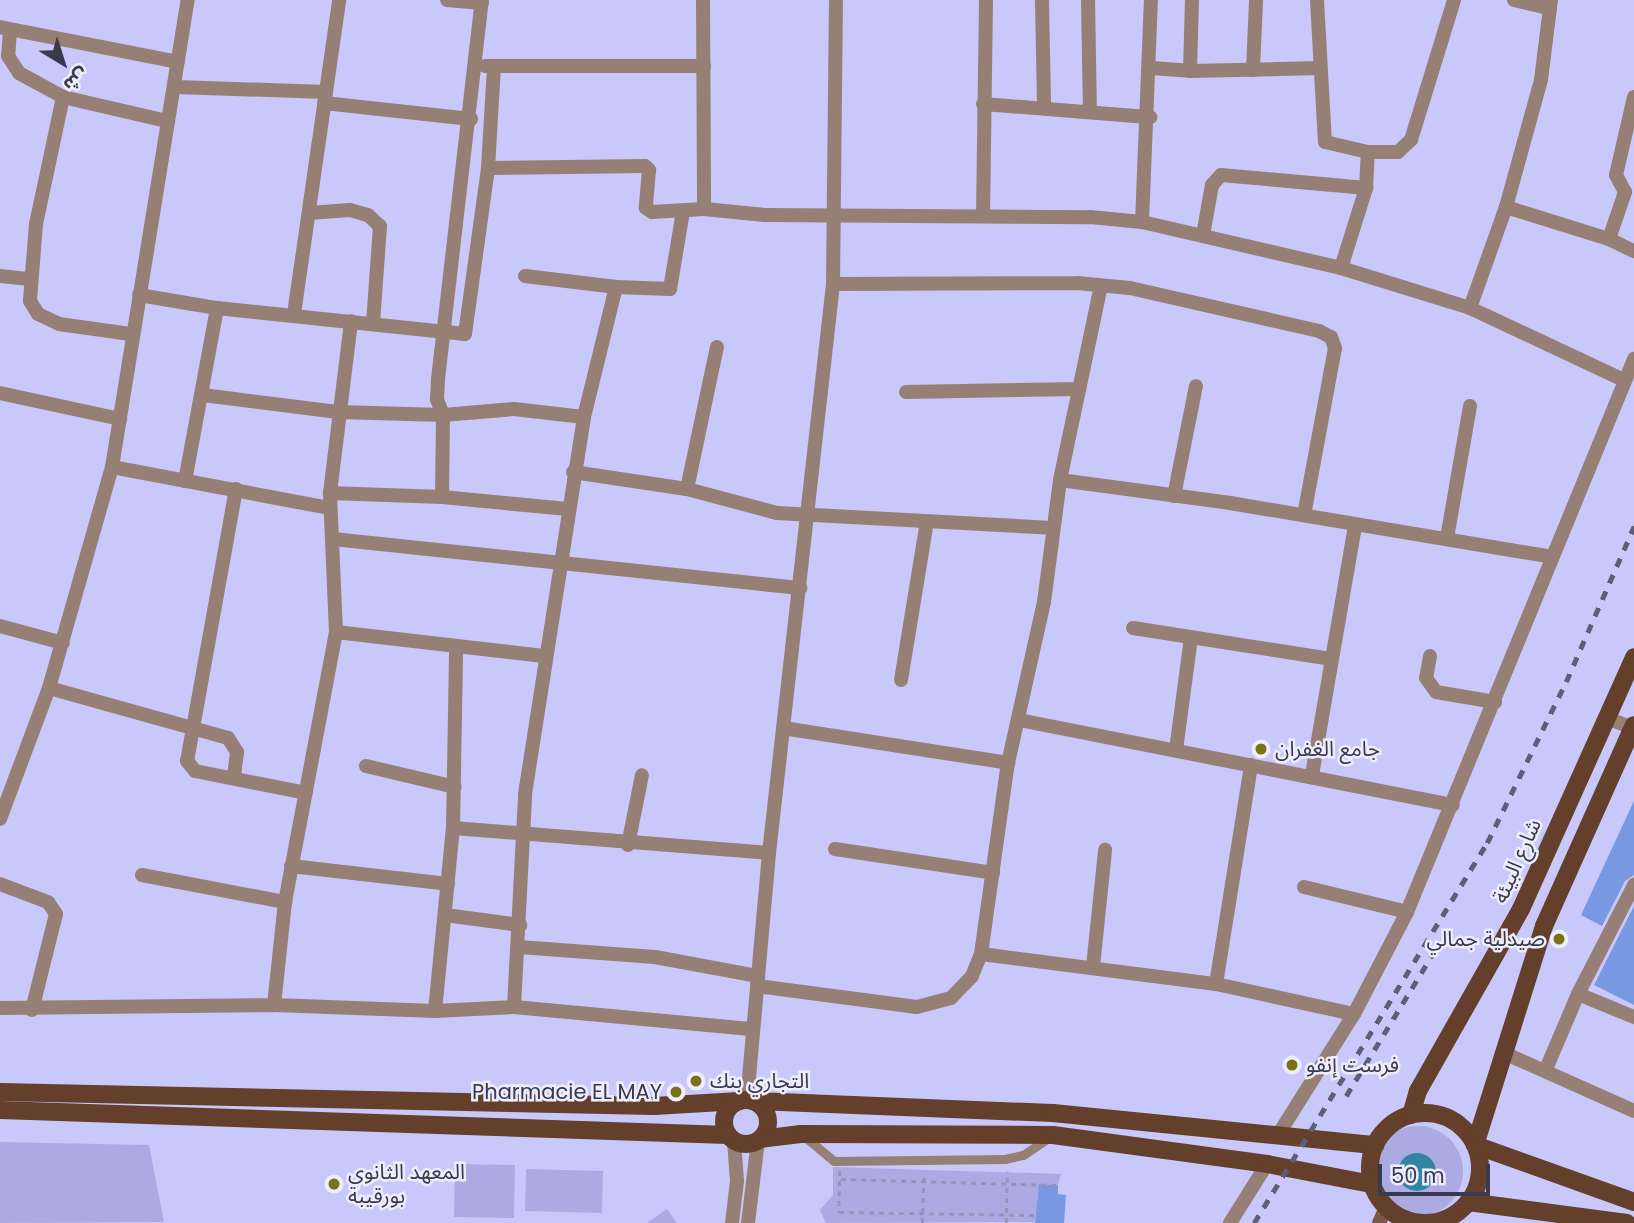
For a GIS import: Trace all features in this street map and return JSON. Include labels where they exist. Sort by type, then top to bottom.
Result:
[{"type":"main road","name":"شارع البيئة","points":[[1410,1115],[1418,1091],[1521,909],[1606,718],[1628,688],[1634,657]]},
{"type":"main road","points":[[1634,726],[1544,926],[1475,1145],[1480,1168],[1468,1202],[1458,1212],[1430,1223],[1383,1215],[1372,1184],[1370,1164],[1375,1145],[1384,1132],[1410,1115],[1432,1113],[1452,1120],[1475,1145],[1634,1202]]},
{"type":"main road","points":[[0,1092],[654,1106],[747,1101],[1053,1113],[1278,1135],[1341,1145],[1375,1145]]},
{"type":"main road","points":[[731,1138],[725,1115],[747,1101]]},
{"type":"main road","points":[[747,1101],[764,1109],[768,1121],[759,1140]]},
{"type":"main road","points":[[0,1110],[759,1140],[801,1133],[1053,1135],[1271,1165],[1372,1184]]},
{"type":"main road","points":[[1468,1202],[1582,1221],[1627,1223]]},
{"type":"street","points":[[0,819],[6,783],[49,688],[112,467],[130,334],[139,295],[188,0]]},
{"type":"street","points":[[294,314],[339,0]]},
{"type":"street","points":[[442,497],[443,415],[437,399],[443,331],[477,67],[482,2],[447,0]]},
{"type":"street","points":[[703,0],[704,209]]},
{"type":"street","points":[[747,1101],[769,853],[833,284],[836,217],[836,0]]},
{"type":"street","points":[[982,216],[986,0]]},
{"type":"street","points":[[1042,0],[1044,107]]},
{"type":"street","points":[[1088,0],[1090,111]]},
{"type":"street","points":[[1142,222],[1150,117],[1151,0]]},
{"type":"street","points":[[1190,71],[1192,0]]},
{"type":"street","points":[[1253,70],[1256,0]]},
{"type":"street","points":[[1317,0],[1325,142],[1368,152],[1398,152],[1408,147],[1454,0]]},
{"type":"street","points":[[1470,308],[1506,207],[1541,80],[1550,4],[1514,0]]},
{"type":"street","points":[[167,121],[63,97],[15,68],[8,56],[5,29],[178,62]]},
{"type":"street","points":[[139,295],[216,309],[294,314],[465,334],[468,330],[488,169],[494,66]]},
{"type":"street","points":[[477,67],[704,66]]},
{"type":"street","points":[[1151,68],[1190,71],[1319,68]]},
{"type":"street","points":[[175,87],[325,98],[471,119]]},
{"type":"street","points":[[63,97],[30,279],[30,301],[38,314],[84,330],[130,334]]},
{"type":"street","points":[[1609,239],[1627,205],[1624,185],[1616,175],[1634,97]]},
{"type":"street","points":[[983,104],[1150,117]]},
{"type":"street","points":[[1341,268],[1366,188],[1368,152]]},
{"type":"street","points":[[488,169],[645,166],[649,170],[646,208],[683,211],[704,209],[836,217],[982,216],[1142,222],[1341,268],[1470,308],[1624,380]]},
{"type":"street","points":[[1203,235],[1212,185],[1221,175],[1366,188]]},
{"type":"street","points":[[1506,207],[1609,239],[1634,251]]},
{"type":"street","points":[[309,213],[350,210],[368,215],[380,226],[373,324]]},
{"type":"street","points":[[525,276],[616,287],[670,289],[683,211]]},
{"type":"street","points":[[0,276],[30,279]]},
{"type":"street","points":[[833,284],[1130,288],[1331,337],[1335,348],[1304,515]]},
{"type":"street","points":[[519,947],[655,957],[757,981],[930,1006],[960,990],[981,954],[1008,763],[1044,602],[1060,480],[1101,286]]},
{"type":"street","points":[[514,1007],[525,793],[544,656],[583,417],[616,287]]},
{"type":"street","points":[[186,481],[216,309]]},
{"type":"street","points":[[274,1005],[285,902],[336,632],[330,500],[338,412],[351,321]]},
{"type":"street","points":[[687,489],[717,347]]},
{"type":"street","points":[[1278,1135],[1354,1014],[1407,912],[1634,359]]},
{"type":"street","points":[[1174,496],[1196,386]]},
{"type":"street","points":[[906,392],[1079,388]]},
{"type":"street","points":[[0,393],[120,419]]},
{"type":"street","points":[[203,395],[338,412],[443,415],[514,409],[583,417]]},
{"type":"street","points":[[1447,538],[1470,406]]},
{"type":"street","points":[[112,467],[236,489],[330,500],[442,497],[567,509]]},
{"type":"street","points":[[573,472],[687,489],[777,513],[808,512],[927,522],[1052,528]]},
{"type":"street","points":[[1060,480],[1304,515],[1553,557]]},
{"type":"street","points":[[236,489],[187,761],[191,767],[306,793]]},
{"type":"street","points":[[901,680],[927,522]]},
{"type":"street","points":[[1312,775],[1355,525]]},
{"type":"street","points":[[333,539],[800,588]]},
{"type":"street","points":[[0,626],[63,643]]},
{"type":"street","points":[[1133,628],[1331,659]]},
{"type":"street","points":[[336,632],[456,649],[544,656]]},
{"type":"street","points":[[1176,750],[1191,638]]},
{"type":"street","points":[[435,1011],[453,828],[456,649]]},
{"type":"street","points":[[1430,656],[1426,678],[1436,692],[1495,702]]},
{"type":"street","points":[[49,688],[192,728],[232,742],[237,752],[234,777]]},
{"type":"street","points":[[1606,718],[1634,726]]},
{"type":"street","points":[[1018,720],[1312,775],[1453,805]]},
{"type":"street","points":[[783,728],[1008,763]]},
{"type":"street","points":[[1216,984],[1251,765]]},
{"type":"street","points":[[366,766],[454,787]]},
{"type":"street","points":[[628,845],[642,775]]},
{"type":"street","points":[[453,828],[628,845],[769,853]]},
{"type":"street","points":[[835,849],[993,873]]},
{"type":"street","points":[[1093,967],[1105,850]]},
{"type":"street","points":[[291,866],[448,884]]},
{"type":"street","points":[[142,875],[285,902]]},
{"type":"street","points":[[0,884],[48,902],[56,914],[32,1010]]},
{"type":"street","points":[[1546,1069],[1578,994],[1634,885]]},
{"type":"street","points":[[1304,887],[1407,912]]},
{"type":"street","points":[[445,915],[520,925]]},
{"type":"street","points":[[981,954],[1216,984],[1354,1014]]},
{"type":"street","points":[[1578,994],[1634,1017]]},
{"type":"street","points":[[0,1008],[32,1010],[274,1005],[435,1011],[514,1007],[753,1030]]},
{"type":"street","points":[[1504,1053],[1546,1069],[1634,1111]]},
{"type":"street","points":[[731,1138],[737,1181],[732,1223]]},
{"type":"street","points":[[748,1223],[759,1140]]},
{"type":"street","points":[[1230,1223],[1271,1165]]},
{"type":"lane","points":[[801,1133],[834,1161],[1005,1160],[1023,1155],[1053,1135]]},
{"type":"path","points":[[840,1167],[839,1212],[1036,1214]]},
{"type":"path","points":[[922,1223],[924,1169]]},
{"type":"path","points":[[1006,1223],[1007,1172]]},
{"type":"path","points":[[840,1179],[1058,1185]]},
{"type":"shaded area","points":[[1418,1126],[1435,1130],[1450,1139],[1459,1154],[1463,1171],[1459,1188],[1450,1203],[1435,1212],[1418,1216],[1401,1212],[1386,1203],[1377,1188],[1373,1171],[1377,1154],[1386,1139],[1401,1130]]},
{"type":"shaded area","points":[[0,1142],[149,1145],[164,1222],[0,1223]]},
{"type":"shaded area","points":[[1417,1153],[1430,1159],[1436,1172],[1430,1185],[1417,1191],[1404,1185],[1398,1172],[1404,1159]]},
{"type":"shaded area","points":[[455,1164],[515,1165],[514,1218],[454,1217]]},
{"type":"shaded area","points":[[833,1167],[1061,1174],[1058,1185],[1039,1184],[1035,1222],[826,1223],[820,1210],[833,1195]]},
{"type":"shaded area","points":[[526,1169],[603,1171],[602,1213],[525,1211]]},
{"type":"shaded area","points":[[667,1209],[677,1223],[647,1223]]},
{"type":"building","points":[[1634,801],[1634,875],[1625,881],[1602,926],[1581,915]]},
{"type":"building","points":[[1634,906],[1634,1005],[1594,985]]},
{"type":"building","points":[[1039,1184],[1058,1185],[1058,1194],[1066,1195],[1064,1223],[1035,1223]]},
{"type":"railway","points":[[1254,1223],[1487,843],[1566,682],[1634,526]]},
{"type":"railway","points":[[1346,1096],[1432,955]]},
{"type":"place","name":"جامع الغفران","points":[[1261,749]]},
{"type":"place","name":"صيدلية جمالي","points":[[1559,939]]},
{"type":"place","name":"فرست إنفو","points":[[1292,1065]]},
{"type":"place","name":"التجاري بنك","points":[[696,1081]]},
{"type":"place","name":"Pharmacie EL MAY","points":[[676,1092]]},
{"type":"place","name":"المعهد الثانوي بورقيبة","points":[[334,1184]]}]
